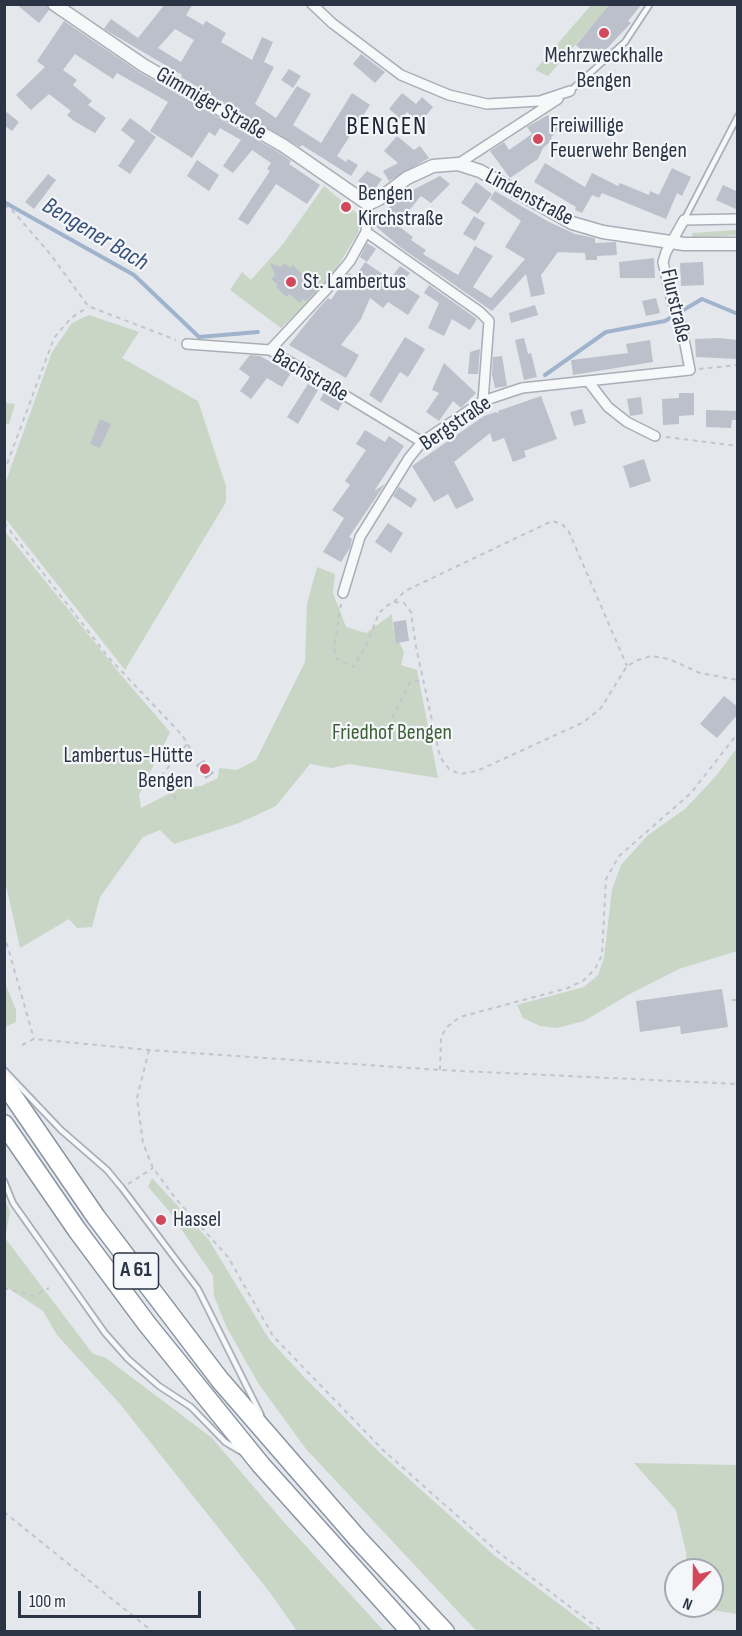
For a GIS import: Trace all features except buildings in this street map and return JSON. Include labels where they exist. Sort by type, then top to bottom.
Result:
[{"type":"highway","name":"A 61","points":[[4,1083],[83,1198],[158,1300],[278,1450],[444,1632]]},
{"type":"highway","name":"A 61","points":[[4,1124],[77,1230],[147,1324],[261,1465],[411,1632]]},
{"type":"street","name":"Gimmiger Straße","points":[[54,4],[143,65],[284,146],[368,204]]},
{"type":"street","points":[[312,4],[332,23],[401,75],[449,95],[497,104],[540,101],[570,91]]},
{"type":"street","points":[[458,164],[570,91]]},
{"type":"street","name":"Lindenstraße","points":[[368,204],[379,199],[407,178],[433,166],[458,164],[480,171],[572,223],[629,237],[671,243],[737,244]]},
{"type":"street","points":[[270,350],[350,261],[366,232],[368,204]]},
{"type":"street","points":[[684,220],[738,219]]},
{"type":"street","name":"Flurstraße","points":[[684,220],[663,262],[672,301],[681,324],[690,370]]},
{"type":"street","points":[[366,232],[480,312],[489,321],[483,400]]},
{"type":"street","name":"Bachstraße","points":[[187,344],[270,350],[422,442]]},
{"type":"street","name":"Bergstraße","points":[[343,593],[360,537],[409,458],[422,442],[483,400],[522,388],[690,370]]},
{"type":"street","points":[[588,381],[608,407],[627,422],[655,436]]},
{"type":"lane","points":[[570,91],[625,42],[650,4]]},
{"type":"lane","points":[[684,220],[738,116]]},
{"type":"lane","points":[[4,1070],[61,1130],[107,1170],[198,1289],[278,1450]]},
{"type":"lane","points":[[4,1180],[13,1203],[36,1237],[105,1333],[128,1359],[159,1386],[191,1407],[225,1442],[261,1465]]},
{"type":"path","points":[[4,205],[12,210],[51,255],[88,306],[187,344]]},
{"type":"path","points":[[4,472],[54,338],[71,318],[88,306]]},
{"type":"path","points":[[690,370],[738,365]]},
{"type":"path","points":[[655,436],[738,446]]},
{"type":"path","points":[[343,593],[334,648],[338,658],[353,667],[365,648],[379,613],[405,591],[552,521],[562,524],[569,532],[627,666]]},
{"type":"path","points":[[4,523],[109,658],[182,735],[193,753]]},
{"type":"path","points":[[394,602],[404,603],[411,612],[440,757],[449,769],[460,774],[477,771],[584,722],[601,708],[627,666],[651,656],[669,659],[700,673],[738,680]]},
{"type":"path","points":[[384,734],[410,682],[423,680]]},
{"type":"path","points":[[440,1070],[441,1037],[447,1027],[460,1017],[568,988],[584,980],[595,969],[602,955],[606,879],[619,856],[691,792],[738,733]]},
{"type":"path","points":[[176,799],[162,779],[162,775],[187,744]]},
{"type":"path","points":[[4,934],[34,1039]]},
{"type":"path","points":[[732,1000],[738,1000]]},
{"type":"path","points":[[22,1045],[34,1039],[149,1050],[440,1070],[738,1084]]},
{"type":"path","points":[[149,1050],[137,1098],[143,1143],[153,1168],[176,1199],[228,1257],[273,1336],[308,1375],[383,1450],[498,1552],[603,1632]]},
{"type":"path","points":[[122,1188],[153,1168]]},
{"type":"path","points":[[4,1288],[33,1296],[49,1288]]},
{"type":"path","points":[[4,1512],[153,1632]]},
{"type":"green space","points":[[591,5],[610,5],[548,76],[535,70]]},
{"type":"green space","points":[[324,186],[361,217],[358,233],[328,282],[281,328],[230,290],[242,272],[251,280],[283,244]]},
{"type":"green space","points":[[737,230],[737,235],[693,238],[692,233]]},
{"type":"green space","points":[[89,315],[139,332],[122,358],[198,401],[226,486],[226,502],[125,670],[5,518],[5,484],[52,352],[72,323]]},
{"type":"green space","points":[[5,403],[15,404],[9,424],[5,424]]},
{"type":"green space","name":"Friedhof Bengen","points":[[4,530],[170,732],[139,795],[141,808],[182,787],[201,786],[218,778],[219,768],[237,770],[256,760],[305,662],[307,604],[317,567],[335,574],[333,593],[346,627],[366,633],[392,614],[393,629],[404,652],[401,665],[417,670],[438,778],[349,764],[332,768],[310,764],[276,806],[239,823],[174,844],[160,830],[143,837],[100,897],[92,927],[77,928],[69,919],[20,948],[4,876]]},
{"type":"green space","points":[[737,748],[737,951],[679,969],[584,1021],[557,1028],[540,1026],[523,1018],[517,1005],[584,987],[598,975],[604,958],[612,889],[621,865],[648,835],[685,809],[716,776]]},
{"type":"green space","points":[[5,983],[16,1010],[16,1022],[5,1027]]},
{"type":"green space","points":[[152,1178],[209,1240],[269,1339],[305,1378],[380,1453],[495,1556],[595,1631],[477,1631],[465,1619],[306,1449],[258,1383],[226,1326],[214,1296],[213,1276],[169,1211],[148,1187]]},
{"type":"green space","points":[[5,1199],[10,1212],[5,1238]]},
{"type":"green space","points":[[5,1238],[93,1354],[106,1358],[212,1438],[282,1520],[384,1631],[297,1631],[271,1594],[120,1404],[57,1335],[43,1311],[5,1286]]},
{"type":"green space","points":[[634,1463],[737,1465],[737,1614],[724,1612],[724,1558],[686,1558],[676,1510]]},
{"type":"waterway","name":"Bengener Bach","points":[[4,202],[134,275],[199,337],[258,332]]},
{"type":"waterway","name":"Bengener Bach","points":[[545,375],[606,332],[665,321],[702,299],[738,314]]},
{"type":"place","name":"Mehrzweckhalle Bengen","points":[[604,33]]},
{"type":"place","name":"Freiwillige Feuerwehr Bengen","points":[[538,139]]},
{"type":"place","name":"Bengen Kirchstraße","points":[[346,207]]},
{"type":"place","name":"St. Lambertus","points":[[291,282]]},
{"type":"place","name":"Lambertus-Hütte Bengen","points":[[205,769]]},
{"type":"place","name":"Hassel","points":[[161,1220]]},
{"type":"district","name":"BENGEN","points":[[387,127]]}]
